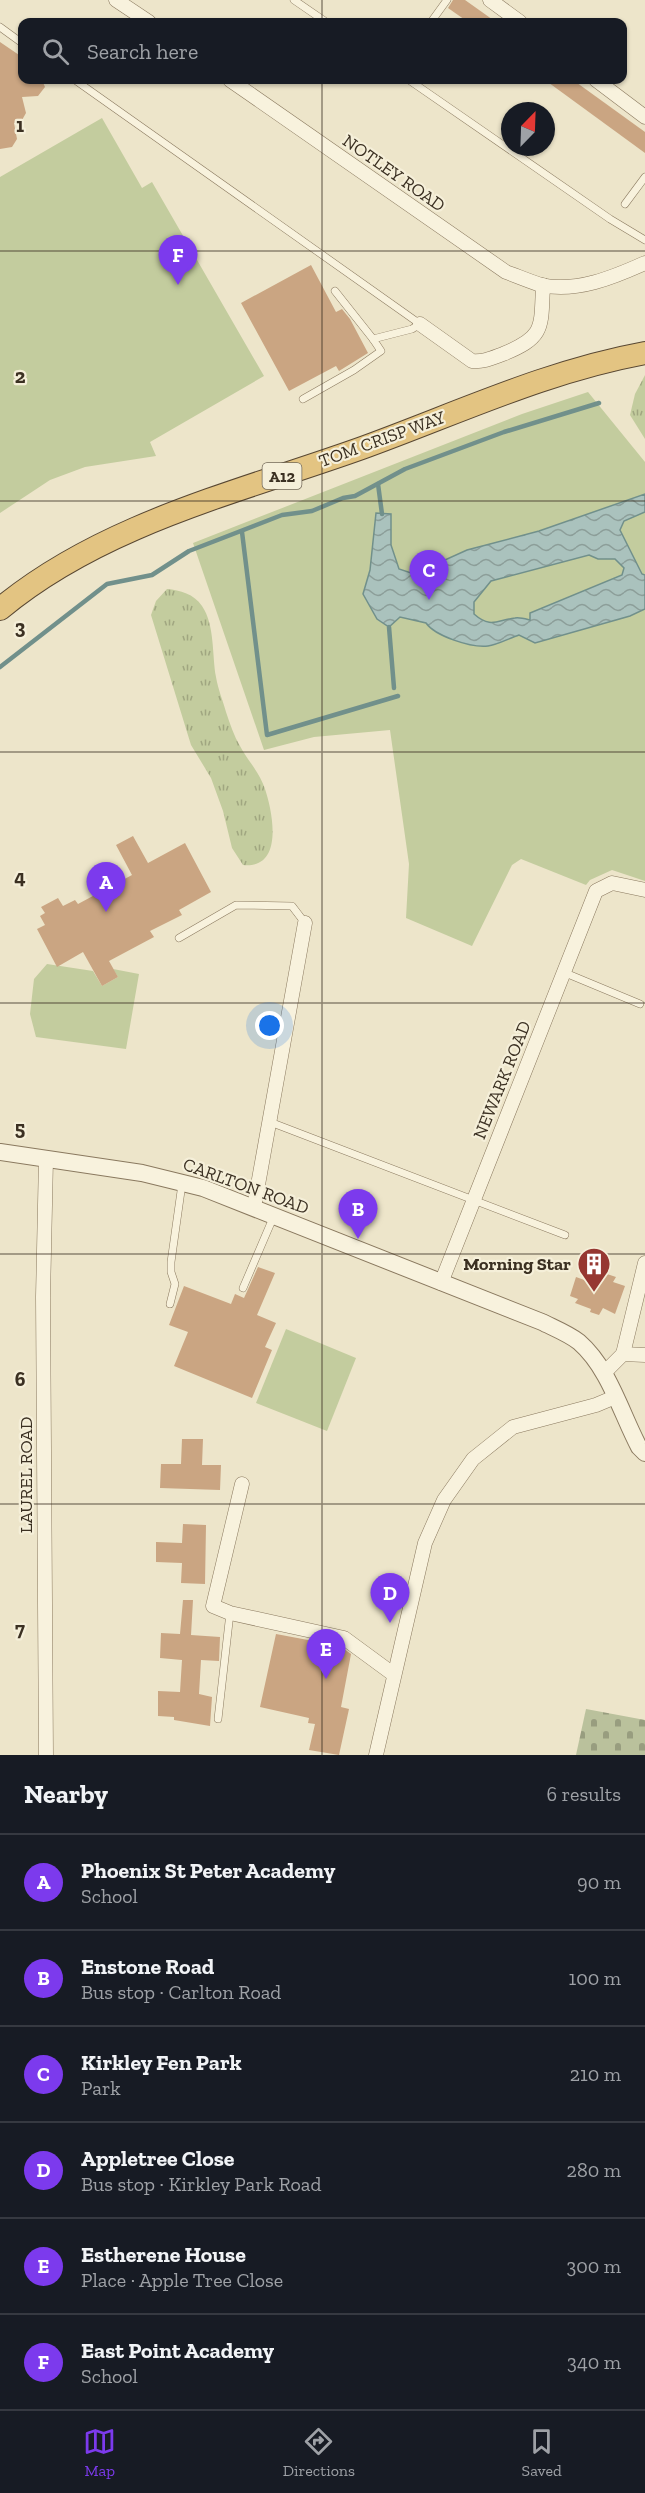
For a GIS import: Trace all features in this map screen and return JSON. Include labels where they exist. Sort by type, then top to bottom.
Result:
[{"type":"highway","name":"TOM CRISP WAY","points":[[0,609],[27,587],[110,540],[210,500],[363,448],[516,388],[597,364],[645,353]]},
{"type":"street","points":[[117,0],[143,18]]},
{"type":"street","points":[[490,0],[515,18]]},
{"type":"street","name":"NOTLEY ROAD","points":[[236,84],[506,272],[543,285],[576,286],[612,277],[645,263]]},
{"type":"street","points":[[601,84],[645,117]]},
{"type":"street","points":[[420,324],[472,361],[482,362],[527,344],[536,335],[542,316],[543,285]]},
{"type":"street","name":"NEWARK ROAD","points":[[441,1282],[596,891],[612,883],[645,890]]},
{"type":"street","points":[[254,1207],[305,923]]},
{"type":"street","name":"CARLTON ROAD","points":[[0,1152],[142,1173],[182,1182],[254,1207],[542,1322],[578,1341],[604,1373],[639,1447],[645,1454]]},
{"type":"street","name":"LAUREL ROAD","points":[[46,1159],[43,1309],[46,1755]]},
{"type":"street","points":[[604,1373],[623,1354],[645,1263]]},
{"type":"street","points":[[623,1354],[645,1355]]},
{"type":"street","points":[[376,1755],[425,1543],[444,1500],[473,1459],[513,1427],[596,1405],[615,1397]]},
{"type":"street","points":[[242,1484],[213,1606],[230,1613],[344,1638],[393,1674]]},
{"type":"lane","points":[[294,0],[320,18]]},
{"type":"lane","points":[[434,18],[447,0]]},
{"type":"lane","points":[[0,27],[18,40]]},
{"type":"lane","points":[[81,84],[420,324],[412,329],[374,339]]},
{"type":"lane","points":[[415,84],[610,219],[645,240]]},
{"type":"lane","points":[[625,204],[645,177]]},
{"type":"lane","points":[[303,399],[354,370],[381,351],[335,291]]},
{"type":"lane","points":[[179,938],[236,905],[292,906],[305,923]]},
{"type":"lane","points":[[563,972],[640,1004]]},
{"type":"lane","points":[[270,1122],[565,1235]]},
{"type":"lane","points":[[170,1304],[175,1284],[171,1262],[182,1182]]},
{"type":"lane","points":[[243,1288],[274,1215]]},
{"type":"lane","points":[[218,1719],[230,1613]]},
{"type":"green space","points":[[102,118],[142,188],[152,182],[264,376],[150,442],[156,456],[85,467],[50,480],[0,513],[0,177]]},
{"type":"green space","points":[[645,375],[645,439],[630,415],[635,394]]},
{"type":"green space","points":[[588,392],[645,462],[645,881],[612,870],[590,880],[586,885],[521,859],[512,865],[472,946],[406,918],[409,864],[390,730],[314,737],[264,750],[193,543],[522,414]]},
{"type":"green space","points":[[167,589],[191,596],[199,602],[206,614],[211,631],[217,681],[232,730],[265,789],[271,812],[272,838],[265,858],[256,864],[243,865],[232,848],[223,811],[211,778],[191,745],[151,615],[156,601]]},
{"type":"green space","points":[[47,964],[93,971],[102,986],[118,977],[113,969],[139,974],[126,1049],[36,1037],[30,1014],[34,979]]},
{"type":"green space","points":[[286,1329],[356,1358],[327,1431],[256,1403]]},
{"type":"green space","points":[[586,1709],[645,1720],[645,1755],[576,1755]]},
{"type":"water","points":[[645,494],[645,512],[624,521],[620,530],[642,574],[645,575],[645,609],[630,616],[535,643],[519,635],[495,644],[481,646],[454,640],[437,632],[426,623],[400,617],[389,627],[377,619],[363,594],[370,570],[376,513],[391,514],[391,545],[399,569],[414,574],[467,550],[539,531]],"holes":[[[589,555],[598,559],[615,559],[624,568],[622,575],[530,613],[530,620],[517,618],[490,622],[474,614],[474,602],[491,581]]]},
{"type":"building","points":[[453,0],[465,0],[490,18],[462,18],[448,8]]},
{"type":"building","points":[[0,42],[18,54],[18,84],[44,84],[45,87],[38,96],[22,97],[26,113],[22,120],[14,123],[17,139],[12,147],[0,149]]},
{"type":"building","points":[[550,84],[579,84],[645,132],[645,153]]},
{"type":"building","points":[[311,265],[336,312],[342,309],[350,319],[368,353],[339,371],[336,366],[289,391],[241,303]]},
{"type":"building","points":[[133,836],[148,863],[185,843],[211,892],[179,910],[182,915],[150,931],[154,937],[109,961],[118,977],[102,986],[83,952],[57,967],[37,929],[45,925],[40,916],[45,913],[41,907],[58,898],[63,906],[75,900],[78,904],[132,875],[116,845]]},
{"type":"building","points":[[258,1267],[275,1273],[257,1315],[276,1323],[265,1347],[272,1350],[252,1398],[174,1366],[188,1332],[169,1325],[184,1286],[231,1304],[235,1294],[244,1298]]},
{"type":"building","name":"Morning Star","points":[[595,1270],[616,1277],[613,1282],[625,1286],[615,1314],[603,1308],[599,1315],[590,1312],[591,1309],[575,1303],[578,1299],[570,1296],[576,1277],[590,1282]]},
{"type":"building","points":[[182,1439],[203,1439],[202,1465],[221,1465],[220,1490],[160,1488],[161,1464],[181,1464]]},
{"type":"building","points":[[183,1524],[206,1525],[205,1584],[181,1583],[182,1563],[156,1562],[156,1542],[182,1543]]},
{"type":"building","points":[[183,1600],[193,1600],[191,1635],[220,1637],[219,1661],[201,1660],[199,1694],[212,1697],[210,1726],[174,1720],[174,1717],[158,1716],[158,1691],[180,1692],[182,1660],[160,1658],[161,1633],[180,1634]]},
{"type":"building","points":[[276,1634],[340,1646],[351,1654],[341,1707],[349,1709],[339,1755],[309,1750],[315,1724],[308,1723],[309,1718],[260,1707]]},
{"type":"waterway","points":[[0,667],[107,584],[152,575],[189,551],[282,515],[312,511],[343,498],[355,496],[405,469],[504,432],[599,403]]},
{"type":"waterway","points":[[378,484],[382,514]]},
{"type":"waterway","points":[[242,532],[267,735],[398,696]]},
{"type":"waterway","points":[[389,627],[394,688]]},
{"type":"place","name":"East Point Academy","points":[[178,285]]},
{"type":"place","name":"Kirkley Fen Park","points":[[429,600]]},
{"type":"place","name":"Phoenix St Peter Academy","points":[[106,912]]},
{"type":"place","name":"Enstone Road","points":[[358,1239]]},
{"type":"place","name":"Morning Star","points":[[594,1293]]},
{"type":"place","name":"Appletree Close","points":[[390,1623]]},
{"type":"place","name":"Estherene House","points":[[326,1679]]}]
